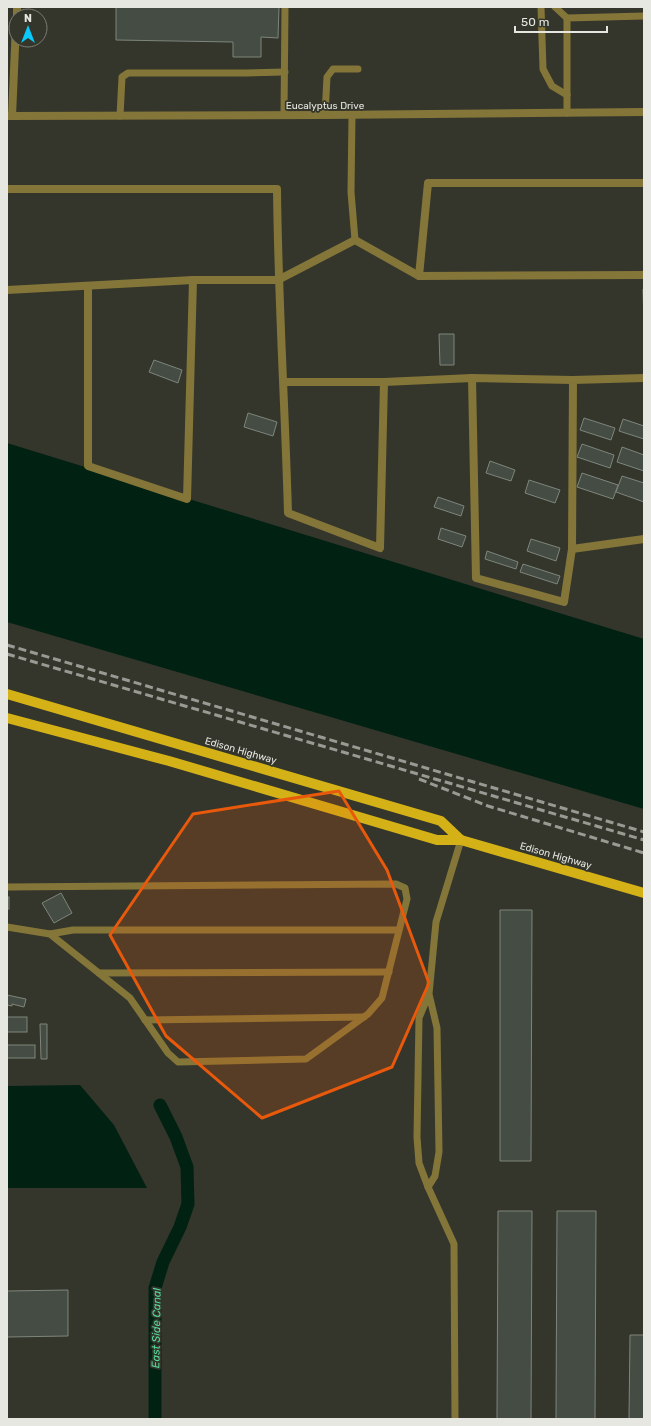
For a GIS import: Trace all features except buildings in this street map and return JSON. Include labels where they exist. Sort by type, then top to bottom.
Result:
[{"type":"main road","name":"Edison Highway","points":[[7,694],[441,821],[461,840]]},
{"type":"main road","name":"Edison Highway","points":[[7,718],[169,761],[438,840],[461,840],[644,893]]},
{"type":"street","points":[[10,116],[14,48]]},
{"type":"street","name":"Eucalyptus Drive","points":[[10,116],[325,116],[644,112]]},
{"type":"street","points":[[419,276],[428,183],[644,183]]},
{"type":"street","points":[[7,189],[277,189],[278,280],[284,382],[288,513],[380,548],[384,382]]},
{"type":"street","points":[[7,290],[88,287],[193,280],[278,280],[355,240],[419,276],[644,275]]},
{"type":"street","points":[[88,287],[88,466],[187,499],[193,280]]},
{"type":"street","points":[[284,382],[384,382],[472,378],[573,380],[644,378]]},
{"type":"street","points":[[472,378],[476,578],[564,602],[572,549],[573,380]]},
{"type":"street","points":[[572,549],[644,539]]},
{"type":"lane","points":[[284,116],[285,7]]},
{"type":"lane","points":[[540,7],[543,69],[552,86],[567,95]]},
{"type":"lane","points":[[555,7],[567,18],[644,16]]},
{"type":"lane","points":[[567,18],[567,113]]},
{"type":"lane","points":[[325,116],[327,77],[333,69],[358,69]]},
{"type":"lane","points":[[120,116],[122,77],[128,73],[246,74],[285,72]]},
{"type":"lane","points":[[352,115],[351,192],[355,240]]},
{"type":"lane","points":[[454,1419],[454,1244],[428,1187],[419,1163],[417,1133],[419,1018],[429,994],[436,922],[461,840]]},
{"type":"lane","points":[[7,887],[396,884],[405,888],[407,898],[382,998],[368,1014],[306,1059],[178,1062],[168,1053],[130,998],[50,934]]},
{"type":"lane","points":[[7,927],[50,934],[73,930],[399,930]]},
{"type":"lane","points":[[99,973],[389,972]]},
{"type":"lane","points":[[428,1187],[435,1176],[439,1152],[437,1028],[429,994]]},
{"type":"lane","points":[[145,1020],[364,1017]]},
{"type":"highlighted area","points":[[339,791],[387,870],[429,983],[392,1067],[262,1118],[166,1036],[110,935],[193,814]]},
{"type":"shaded area","points":[[7,443],[644,639],[644,809],[7,622]]},
{"type":"shaded area","points":[[80,1085],[114,1125],[147,1188],[7,1188],[7,1086]]},
{"type":"waterway","name":"East Side Canal","points":[[155,1419],[155,1288],[163,1262],[180,1227],[188,1204],[187,1167],[176,1137],[160,1105]]},
{"type":"railway","points":[[7,645],[644,832]]},
{"type":"railway","points":[[7,654],[644,840]]},
{"type":"railway","points":[[419,779],[488,806],[644,853]]}]
